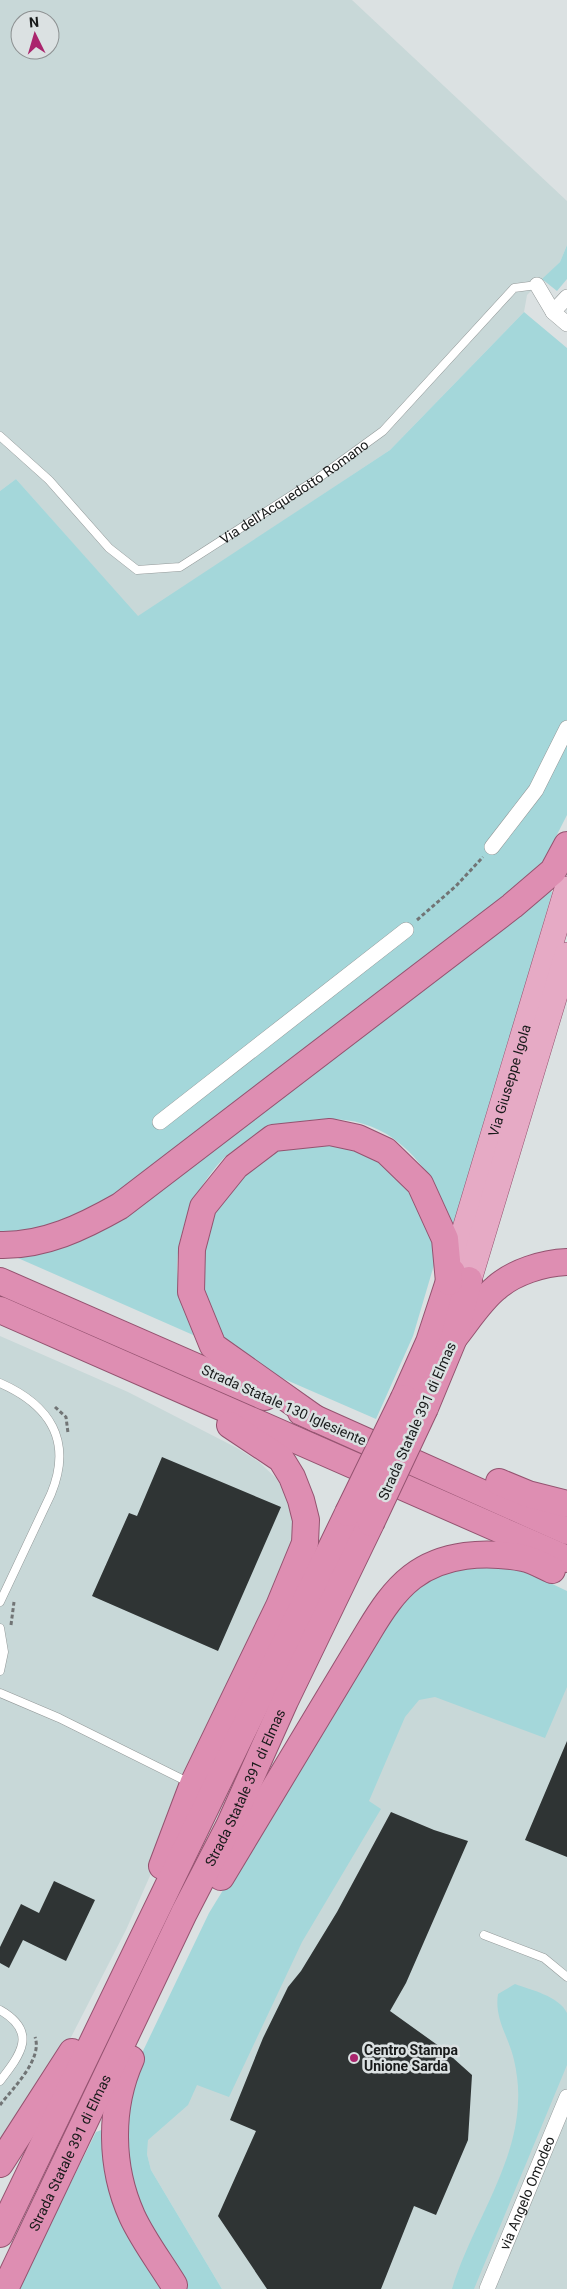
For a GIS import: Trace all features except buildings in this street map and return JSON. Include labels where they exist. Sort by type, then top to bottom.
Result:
[{"type":"highway","points":[[0,1245],[45,1240],[79,1229],[120,1206],[512,906],[553,871],[567,845]]},
{"type":"highway","points":[[316,1419],[213,1346],[191,1292],[192,1248],[203,1207],[236,1166],[273,1138],[330,1132],[358,1138],[386,1151],[420,1184],[445,1239],[457,1278]]},
{"type":"highway","points":[[454,1338],[496,1287],[547,1263],[567,1262]]},
{"type":"highway","name":"Strada Statale 391 di Elmas","points":[[0,2234],[158,1906],[360,1518],[414,1403],[454,1338],[457,1278]]},
{"type":"highway","name":"Strada Statale 391 di Elmas","points":[[414,1403],[428,1342],[457,1278]]},
{"type":"highway","name":"Strada Statale 130 Iglesiente","points":[[0,1281],[567,1531]]},
{"type":"highway","name":"Strada Statale 130 Iglesiente","points":[[0,1310],[567,1559]]},
{"type":"highway","points":[[158,1906],[157,1878],[193,1784],[279,1606],[305,1543],[306,1520],[292,1477],[281,1459],[179,1388]]},
{"type":"highway","points":[[440,1474],[466,1467],[528,1494],[567,1504]]},
{"type":"highway","name":"Strada Statale 391 di Elmas","points":[[5,2289],[138,2014],[184,1913],[229,1826],[285,1701],[360,1518]]},
{"type":"highway","points":[[184,1913],[208,1899],[369,1631],[389,1600],[413,1576],[446,1560],[484,1553],[525,1558],[567,1576]]},
{"type":"highway","points":[[0,2164],[77,2043],[98,2006],[114,1997]]},
{"type":"highway","points":[[138,2014],[139,2042],[123,2077],[115,2119],[117,2162],[122,2190],[132,2217],[175,2288]]},
{"type":"main road","name":"Via Giuseppe Igola","points":[[457,1278],[567,889]]},
{"type":"main road","name":"Via Giuseppe Igola","points":[[457,1278],[567,954]]},
{"type":"street","name":"Via dell'Acquedotto Romano","points":[[537,285],[553,312],[567,324]]},
{"type":"street","points":[[553,312],[567,298]]},
{"type":"street","points":[[492,848],[536,790],[567,728]]},
{"type":"street","points":[[160,1122],[406,930]]},
{"type":"street","name":"via Angelo Omodeo","points":[[487,2289],[567,2097]]},
{"type":"lane","name":"Via dell'Acquedotto Romano","points":[[0,436],[49,480],[109,548],[137,570],[180,567],[317,479],[383,431],[514,288],[537,285]]},
{"type":"lane","points":[[0,1383],[29,1398],[46,1414],[57,1437],[60,1461],[57,1480],[0,1602]]},
{"type":"lane","points":[[0,1628],[4,1652],[0,1671]]},
{"type":"lane","points":[[0,1693],[59,1718],[193,1784]]},
{"type":"lane","points":[[484,1935],[544,1958],[567,1977]]},
{"type":"lane","points":[[0,2010],[16,2022],[22,2032],[23,2042],[20,2055],[0,2080]]},
{"type":"path","points":[[406,930],[456,886],[492,848]]},
{"type":"shaded area","points":[[0,0],[352,0],[567,201],[567,245],[560,262],[527,295],[524,312],[390,450],[138,617],[16,479],[0,491]]},
{"type":"shaded area","points":[[567,245],[567,279],[557,291],[542,279],[560,262]]},
{"type":"shaded area","points":[[524,312],[567,348],[567,815],[540,868],[105,1204],[41,1231],[0,1233],[0,491],[16,479],[138,616],[390,450]]},
{"type":"shaded area","points":[[549,886],[552,893],[454,1229],[438,1191],[423,1168],[394,1139],[376,1129],[357,1122],[337,1119],[317,1120],[277,1128],[258,1136],[233,1151],[212,1171],[196,1197],[189,1211],[180,1240],[177,1270],[182,1296],[200,1338],[11,1255],[31,1254]]},
{"type":"shaded area","points":[[299,1142],[359,1145],[415,1187],[435,1240],[434,1265],[413,1336],[376,1419],[261,1369],[231,1347],[216,1327],[197,1276],[199,1249],[222,1193],[268,1153]]},
{"type":"shaded area","points":[[0,1336],[128,1392],[237,1448],[259,1462],[276,1478],[286,1494],[293,1511],[293,1553],[126,1930],[67,2045],[0,2154]]},
{"type":"shaded area","points":[[475,1565],[521,1569],[567,1591],[567,1687],[545,1738],[435,1697],[419,1700],[405,1717],[369,1801],[381,1809],[302,1942],[229,2097],[197,2085],[188,2105],[148,2140],[147,2154],[151,2170],[222,2289],[187,2289],[137,2204],[123,2147],[132,2074],[209,1913],[394,1611],[423,1586],[439,1576]]},
{"type":"shaded area","points":[[567,1596],[567,2289],[222,2289],[151,2170],[147,2154],[148,2119],[419,1622]]},
{"type":"shaded area","points":[[515,1984],[551,1998],[558,2002],[567,2013],[567,2065],[474,2289],[452,2289],[460,2266],[501,2174],[515,2126],[518,2097],[517,2076],[512,2052],[500,2020],[497,2003],[498,1994]]},
{"type":"shaded area","points":[[104,2129],[167,2289],[18,2289],[96,2132]]},
{"type":"place","name":"Centro Stampa Unione Sarda","points":[[354,2058]]}]
